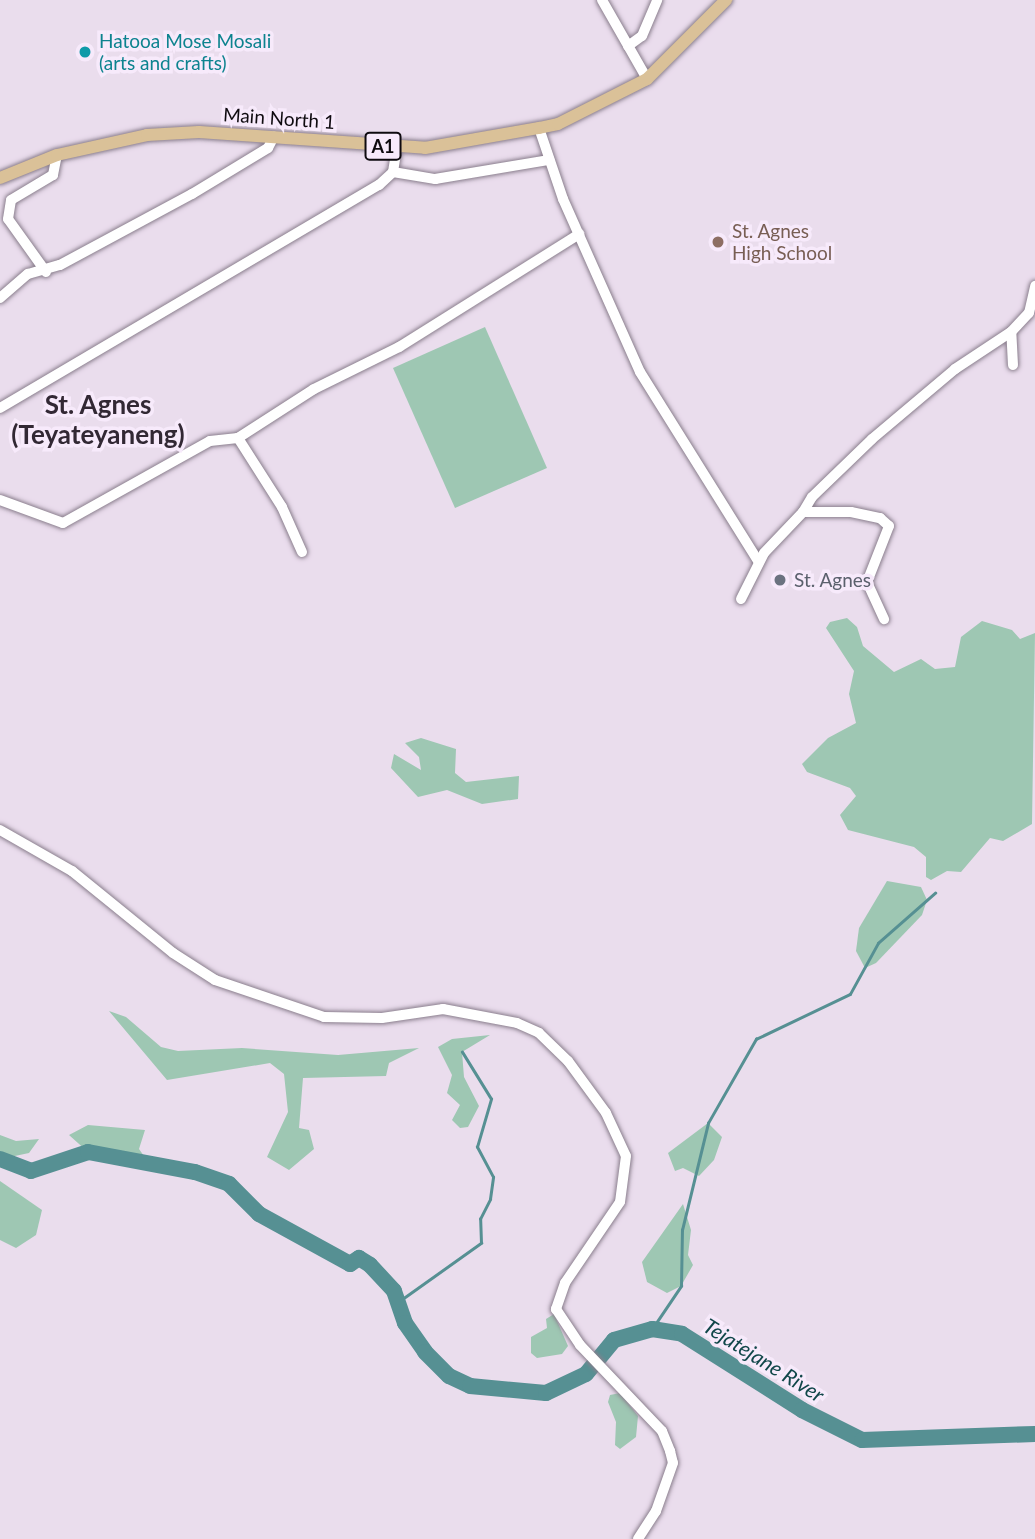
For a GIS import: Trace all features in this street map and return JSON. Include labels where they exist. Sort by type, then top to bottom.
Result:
[{"type":"main road","name":"Main North 1","points":[[0,178],[57,156],[147,135],[274,135],[397,148],[485,141],[558,124],[647,79],[726,0]]},
{"type":"street","points":[[602,0],[647,79]]},
{"type":"street","points":[[628,46],[642,36],[657,0]]},
{"type":"street","points":[[539,128],[579,234],[640,372],[758,561]]},
{"type":"street","points":[[0,298],[28,274],[46,272],[192,194],[268,148],[274,135]]},
{"type":"street","points":[[0,408],[379,185],[393,172],[397,148]]},
{"type":"street","points":[[46,272],[8,219],[11,200],[53,175],[57,156]]},
{"type":"street","points":[[393,172],[435,179],[549,160]]},
{"type":"street","points":[[0,500],[63,523],[210,441],[238,438],[314,389],[399,347],[579,234]]},
{"type":"street","points":[[741,599],[758,561],[777,535],[803,512],[812,497],[872,439],[955,369],[1011,332],[1028,313],[1035,286]]},
{"type":"street","points":[[1011,332],[1013,365]]},
{"type":"street","points":[[238,438],[282,507],[303,552]]},
{"type":"street","points":[[803,512],[851,512],[886,522],[888,531],[867,582],[884,619]]},
{"type":"street","points":[[0,830],[89,884],[173,953],[237,988],[303,1012],[342,1019],[382,1018],[419,1009],[464,1012],[517,1023],[553,1045],[606,1114],[626,1156],[620,1202],[557,1299],[556,1309],[580,1345],[662,1431],[673,1462],[656,1511],[638,1539]]},
{"type":"green space","points":[[485,327],[547,468],[455,508],[393,368]]},
{"type":"green space","points":[[847,618],[857,627],[863,646],[894,672],[921,659],[935,669],[955,667],[961,637],[982,621],[1012,630],[1020,639],[1035,633],[1032,824],[1003,841],[990,838],[961,872],[947,871],[931,880],[926,877],[926,857],[914,847],[848,830],[840,815],[856,796],[850,788],[807,772],[802,764],[828,738],[856,723],[849,694],[854,671],[826,628],[830,622]]},
{"type":"green space","points":[[421,738],[456,749],[455,773],[466,782],[519,776],[518,799],[482,804],[447,790],[418,797],[391,768],[394,754],[421,770],[419,757],[405,743]]},
{"type":"green space","points":[[887,881],[921,887],[927,900],[922,915],[876,963],[865,968],[856,951],[859,928]]},
{"type":"green space","points":[[109,1011],[126,1017],[161,1047],[178,1051],[242,1048],[338,1055],[419,1048],[389,1063],[386,1076],[303,1078],[299,1128],[309,1130],[314,1149],[289,1170],[267,1157],[288,1112],[284,1074],[270,1063],[167,1080]]},
{"type":"green space","points":[[490,1035],[462,1052],[464,1077],[479,1106],[468,1127],[460,1128],[452,1120],[460,1105],[447,1093],[452,1075],[438,1047],[452,1039]]},
{"type":"green space","points":[[708,1123],[722,1137],[714,1160],[699,1176],[683,1168],[675,1171],[668,1153]]},
{"type":"green space","points":[[88,1125],[145,1130],[139,1149],[149,1163],[88,1152],[69,1135]]},
{"type":"green space","points":[[0,1135],[16,1141],[39,1139],[29,1153],[10,1157],[0,1153]]},
{"type":"green space","points":[[0,1181],[42,1210],[36,1235],[16,1248],[0,1240]]},
{"type":"green space","points":[[683,1204],[691,1230],[688,1255],[693,1265],[681,1286],[667,1293],[647,1282],[642,1262]]},
{"type":"green space","points":[[554,1314],[568,1346],[562,1354],[537,1358],[531,1353],[531,1337],[547,1328],[546,1319]]},
{"type":"green space","points":[[620,1393],[638,1416],[636,1437],[620,1449],[615,1445],[616,1422],[608,1402],[610,1395]]},
{"type":"waterway","points":[[652,1329],[681,1286],[682,1230],[708,1123],[756,1039],[850,994],[878,943],[935,893]]},
{"type":"waterway","points":[[398,1302],[481,1243],[480,1219],[490,1199],[493,1177],[477,1147],[491,1099],[462,1052]]},
{"type":"waterway","name":"Tejatejane River","points":[[0,1159],[31,1171],[88,1152],[195,1172],[229,1184],[259,1214],[350,1264],[359,1258],[370,1265],[394,1291],[405,1323],[425,1352],[449,1376],[470,1386],[546,1393],[586,1374],[614,1340],[652,1329],[682,1334],[802,1410],[862,1440],[1035,1434]]},
{"type":"place","name":"Hatooa Mose Mosali (arts and crafts)","points":[[85,52]]},
{"type":"place","name":"St. Agnes High School","points":[[718,242]]},
{"type":"place","name":"St. Agnes","points":[[780,580]]},
{"type":"district","name":"St. Agnes (Teyateyaneng)","points":[[98,420]]}]
